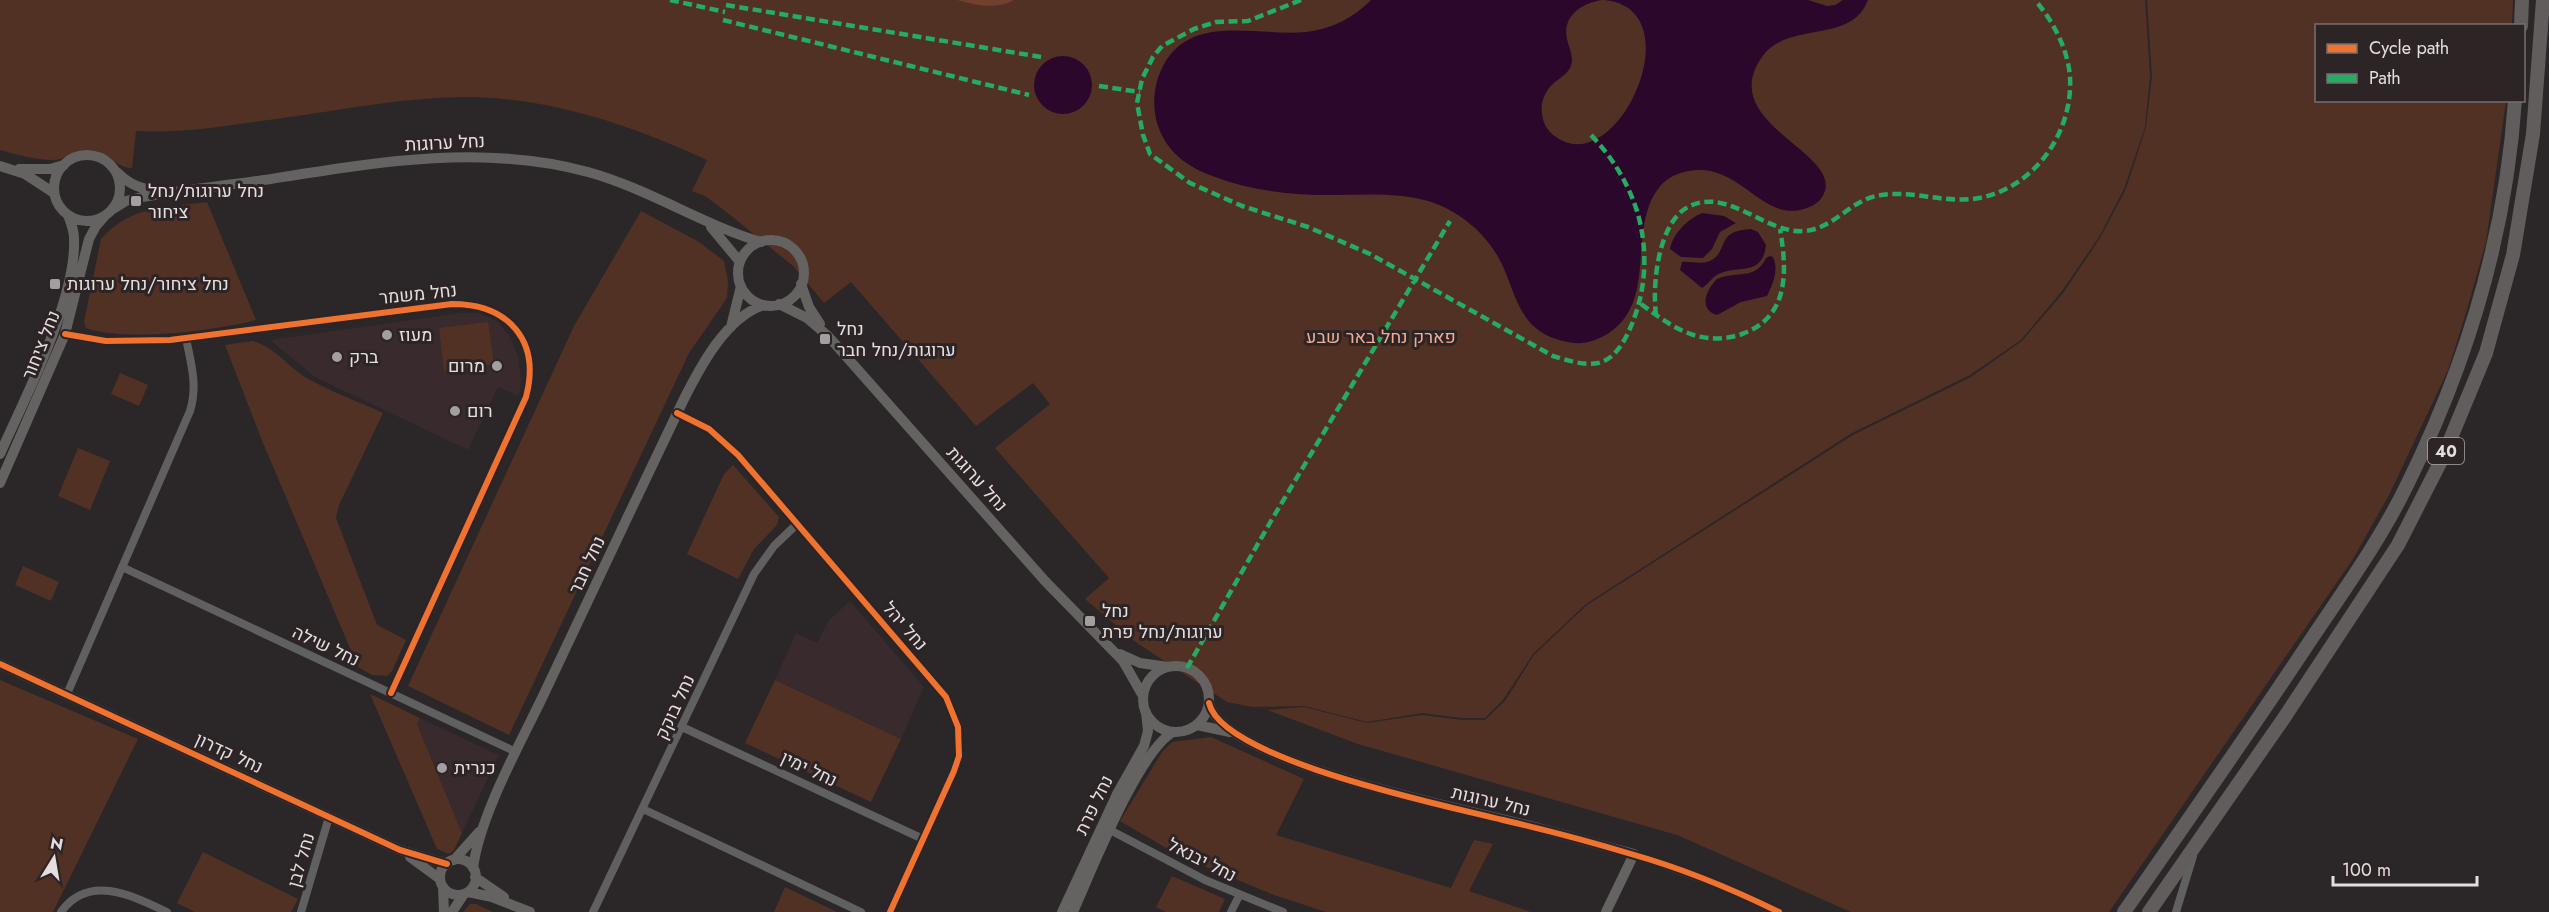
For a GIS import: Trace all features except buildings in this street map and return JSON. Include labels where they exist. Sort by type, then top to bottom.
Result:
[{"type":"highway","points":[[2521,24],[2522,0]]},
{"type":"highway","name":"40","points":[[2149,912],[2284,718],[2398,545],[2443,457],[2482,363],[2513,255],[2533,134],[2543,0]]},
{"type":"highway","name":"40","points":[[2124,912],[2274,697],[2380,535],[2408,484],[2470,336],[2493,250],[2513,132],[2515,102]]},
{"type":"street","points":[[4,167],[39,170],[64,165],[76,158],[90,156],[104,160],[115,170],[120,190],[113,209],[104,217],[87,222],[68,216],[59,206],[54,193],[56,178],[64,165]]},
{"type":"street","name":"נחל ערוגות","points":[[113,209],[131,200],[175,191],[424,159],[488,157],[522,159],[587,172],[652,195],[707,223],[761,242]]},
{"type":"street","points":[[4,167],[32,177],[54,193]]},
{"type":"street","name":"נחל ערוגות","points":[[115,170],[127,182],[138,187],[175,191]]},
{"type":"street","name":"נחל ציחור","points":[[0,454],[44,354],[62,304],[74,250],[74,233],[68,216]]},
{"type":"street","name":"נחל ציחור","points":[[0,483],[65,334],[89,239],[104,217]]},
{"type":"street","name":"נחל ערוגות","points":[[707,223],[740,262]]},
{"type":"street","points":[[776,241],[794,250],[803,269],[801,285],[792,297],[779,304],[764,305],[750,298],[741,286],[738,277],[740,262],[747,250],[761,242],[776,241]]},
{"type":"street","name":"נחל ערוגות","points":[[801,285],[809,307],[828,336]]},
{"type":"street","name":"נחל חבר","points":[[731,327],[741,286]]},
{"type":"street","name":"נחל משמר","points":[[65,334],[106,341],[186,338],[463,304],[496,313],[507,320],[523,340],[530,362],[526,397],[391,693]]},
{"type":"street","name":"נחל ערוגות","points":[[779,304],[807,318],[828,336],[1045,581],[1131,672],[1143,696]]},
{"type":"street","name":"נחל חבר","points":[[474,872],[477,843],[484,824],[677,413],[703,366],[731,327],[752,310],[764,305]]},
{"type":"street","points":[[67,694],[193,401],[195,380],[186,338]]},
{"type":"street","name":"נחל יהל","points":[[677,413],[702,425],[727,444],[946,698],[954,712],[959,735],[959,756],[890,912]]},
{"type":"street","name":"נחל בוקק","points":[[592,912],[754,574],[774,546],[797,524]]},
{"type":"street","name":"נחל שילה","points":[[122,567],[516,752]]},
{"type":"street","name":"נחל ערוגות","points":[[1104,643],[1140,663],[1168,668]]},
{"type":"street","name":"נחל קדרון","points":[[0,664],[400,850],[450,862]]},
{"type":"street","points":[[1168,668],[1187,668],[1197,674],[1207,687],[1209,703],[1207,713],[1197,725],[1186,731],[1173,732],[1155,724],[1146,712],[1143,696],[1145,688],[1154,675],[1168,668]]},
{"type":"street","name":"נחל ערוגות","points":[[1209,703],[1212,713],[1236,734]]},
{"type":"street","name":"נחל פרת","points":[[1062,912],[1117,794],[1144,746],[1148,731],[1146,712]]},
{"type":"street","name":"נחל ערוגות","points":[[1197,725],[1236,734],[1283,757],[1350,781],[1634,854],[1726,888],[1779,912]]},
{"type":"street","name":"נחל ימין","points":[[682,726],[923,839]]},
{"type":"street","name":"נחל פרת","points":[[1073,912],[1110,830],[1150,754],[1162,740],[1173,732]]},
{"type":"street","points":[[643,809],[861,912]]},
{"type":"street","name":"נחל לבן","points":[[301,912],[329,817]]},
{"type":"street","name":"נחל חבר","points":[[450,862],[484,824]]},
{"type":"street","name":"נחל יבנאל","points":[[1110,830],[1239,896],[1282,912]]},
{"type":"street","points":[[2176,912],[2197,842]]},
{"type":"street","name":"נחל קדרון","points":[[400,850],[442,884]]},
{"type":"street","points":[[1606,912],[1634,854]]},
{"type":"street","points":[[444,912],[442,870],[450,862],[466,862],[474,872],[524,910]]},
{"type":"street","points":[[452,912],[474,885],[474,872]]},
{"type":"street","points":[[442,884],[455,895],[466,893],[492,897],[524,910]]},
{"type":"street","points":[[61,912],[72,900],[84,893],[105,890],[127,894],[167,912]]},
{"type":"street","points":[[1231,912],[1239,896]]},
{"type":"shaded area","points":[[957,0],[1014,0],[993,6]]},
{"type":"shaded area","points":[[1371,0],[1602,0],[1587,4],[1571,17],[1566,31],[1572,55],[1571,66],[1567,73],[1549,88],[1542,107],[1546,127],[1551,133],[1556,137],[1580,144],[1602,135],[1622,115],[1637,88],[1645,58],[1644,31],[1631,10],[1604,0],[1808,0],[1827,6],[1835,5],[1843,0],[1868,0],[1860,14],[1848,23],[1787,39],[1773,46],[1762,57],[1752,81],[1755,102],[1767,120],[1818,167],[1825,181],[1822,197],[1814,205],[1789,211],[1775,207],[1722,175],[1707,171],[1689,171],[1671,177],[1658,189],[1649,206],[1644,225],[1638,284],[1633,302],[1624,319],[1603,337],[1578,343],[1553,338],[1540,332],[1523,313],[1497,255],[1484,237],[1458,215],[1439,205],[1404,196],[1302,194],[1243,186],[1189,165],[1175,154],[1164,139],[1155,115],[1154,98],[1163,66],[1175,49],[1190,39],[1208,33],[1316,31],[1342,22]]},
{"type":"shaded area","points":[[1057,56],[1069,56],[1084,64],[1092,79],[1092,91],[1084,106],[1069,114],[1057,114],[1042,106],[1034,91],[1034,79],[1042,64]]},
{"type":"shaded area","points":[[1702,213],[1724,216],[1736,223],[1720,232],[1712,249],[1703,258],[1681,257],[1670,249],[1674,237],[1687,223]]},
{"type":"shaded area","points":[[1751,229],[1758,232],[1766,245],[1764,255],[1756,265],[1721,273],[1702,288],[1680,270],[1682,262],[1710,261],[1720,252],[1727,237],[1732,233]]},
{"type":"shaded area","points":[[1770,256],[1775,262],[1775,272],[1767,296],[1741,302],[1717,315],[1707,308],[1707,294],[1717,279],[1757,270]]},
{"type":"shaded area","points":[[461,313],[479,313],[497,321],[510,337],[518,356],[521,380],[519,396],[498,387],[468,450],[315,377],[270,340]]},
{"type":"shaded area","points":[[850,601],[924,687],[901,739],[775,680],[796,633],[817,643],[829,620]]},
{"type":"shaded area","points":[[420,718],[499,755],[462,833],[417,724]]},
{"type":"green space","name":"פארק נחל באר שבע","points":[[0,0],[2145,0],[2150,76],[2145,127],[2124,189],[2099,237],[2062,291],[2021,340],[1970,375],[1852,433],[1586,604],[1533,654],[1503,700],[1485,718],[1462,718],[1422,713],[1367,722],[1304,706],[1252,707],[1227,702],[1137,643],[1085,599],[1109,578],[995,448],[1050,404],[1033,383],[976,426],[851,282],[824,303],[793,266],[705,196],[692,191],[707,160],[620,125],[560,108],[530,102],[467,97],[385,103],[199,129],[136,131],[132,168],[91,150],[55,160],[20,155],[0,150]]},
{"type":"green space","points":[[2147,0],[2513,0],[2512,24],[2315,24],[2315,102],[2506,102],[2486,242],[2448,370],[2389,495],[2353,559],[2109,912],[1851,912],[1677,835],[1358,744],[1267,710],[1304,707],[1367,723],[1422,715],[1462,720],[1485,720],[1505,701],[1534,655],[1587,605],[1853,435],[1971,377],[2022,341],[2064,292],[2100,238],[2126,189],[2146,127],[2152,76]]},
{"type":"green space","points":[[207,202],[256,320],[217,328],[146,335],[103,332],[86,328],[84,322],[101,239],[112,228],[137,214],[164,207]]},
{"type":"green space","points":[[641,211],[699,242],[724,261],[728,281],[727,298],[689,353],[509,735],[408,686],[574,326]]},
{"type":"green space","points":[[488,322],[494,364],[444,371],[439,328]]},
{"type":"green space","points":[[252,341],[273,351],[311,380],[383,413],[339,505],[336,518],[377,625],[406,640],[392,671],[387,676],[372,675],[358,667],[263,443],[225,345]]},
{"type":"green space","points":[[120,373],[148,385],[139,406],[111,394]]},
{"type":"green space","points":[[78,448],[110,461],[90,510],[58,496]]},
{"type":"green space","points":[[733,465],[779,517],[777,525],[754,549],[738,579],[687,554],[724,474]]},
{"type":"green space","points":[[23,566],[59,582],[51,601],[15,585]]},
{"type":"green space","points":[[0,680],[138,739],[53,912],[0,912]]},
{"type":"green space","points":[[775,680],[901,739],[871,802],[745,743]]},
{"type":"green space","points":[[370,694],[420,718],[417,724],[462,833],[454,850],[449,854],[437,849]]},
{"type":"green space","points":[[1211,737],[1304,779],[1276,835],[1451,888],[1474,840],[1493,844],[1469,891],[1531,912],[1326,912],[1274,895],[1178,855],[1120,821],[1162,752],[1172,742]]},
{"type":"green space","points":[[203,852],[298,899],[291,912],[195,912],[177,903]]},
{"type":"green space","points":[[1172,876],[1225,899],[1219,912],[1166,912],[1156,907]]},
{"type":"green space","points":[[785,887],[837,912],[774,912]]},
{"type":"green space","points":[[470,904],[476,904],[493,912],[463,912]]},
{"type":"marked path","points":[[670,0],[725,12]]},
{"type":"marked path","points":[[1301,0],[1248,21],[1216,22],[1194,29],[1162,46],[1153,57],[1142,79],[1137,103],[1143,135],[1150,154],[1190,183],[1242,206],[1308,227],[1370,254],[1553,356],[1593,364],[1612,356],[1627,335],[1638,307],[1644,278],[1644,248],[1639,218],[1631,194],[1612,161],[1588,132]]},
{"type":"marked path","points":[[1656,315],[1655,288],[1659,256],[1670,226],[1688,207],[1703,202],[1717,202],[1732,206],[1775,226],[1804,231],[1824,226],[1857,204],[1876,196],[1902,194],[1956,200],[1984,197],[2003,190],[2035,168],[2048,152],[2065,117],[2070,77],[2063,46],[2048,17],[2035,0]]},
{"type":"marked path","points":[[726,5],[1041,57]]},
{"type":"marked path","points":[[723,20],[1029,95]]},
{"type":"marked path","points":[[1099,86],[1140,92]]},
{"type":"marked path","points":[[1187,668],[1271,521],[1450,221]]},
{"type":"marked path","points":[[1641,304],[1675,327],[1701,337],[1728,337],[1742,334],[1758,326],[1769,316],[1782,290],[1784,260],[1780,229]]},
{"type":"cycle path","points":[[65,334],[106,341],[170,340],[452,304],[489,311],[504,318],[516,329],[529,358],[526,397],[391,693]]},
{"type":"cycle path","points":[[677,413],[709,429],[738,455],[946,697],[958,727],[959,756],[890,912]]},
{"type":"cycle path","points":[[0,664],[400,850],[447,864]]},
{"type":"cycle path","points":[[1209,703],[1223,724],[1253,743],[1293,761],[1389,792],[1551,832],[1650,860],[1706,880],[1779,912]]},
{"type":"place","name":"נחל ערוגות/נחל ציחור","points":[[136,201]]},
{"type":"place","name":"נחל ציחור/נחל ערוגות","points":[[55,284]]},
{"type":"place","name":"מעוז","points":[[387,335]]},
{"type":"place","name":"נחל ערוגות/נחל חבר","points":[[825,339]]},
{"type":"place","name":"ברק","points":[[337,357]]},
{"type":"place","name":"מרום","points":[[497,366]]},
{"type":"place","name":"רום","points":[[455,411]]},
{"type":"place","name":"נחל ערוגות/נחל פרת","points":[[1090,621]]},
{"type":"place","name":"כנרית","points":[[442,768]]}]
